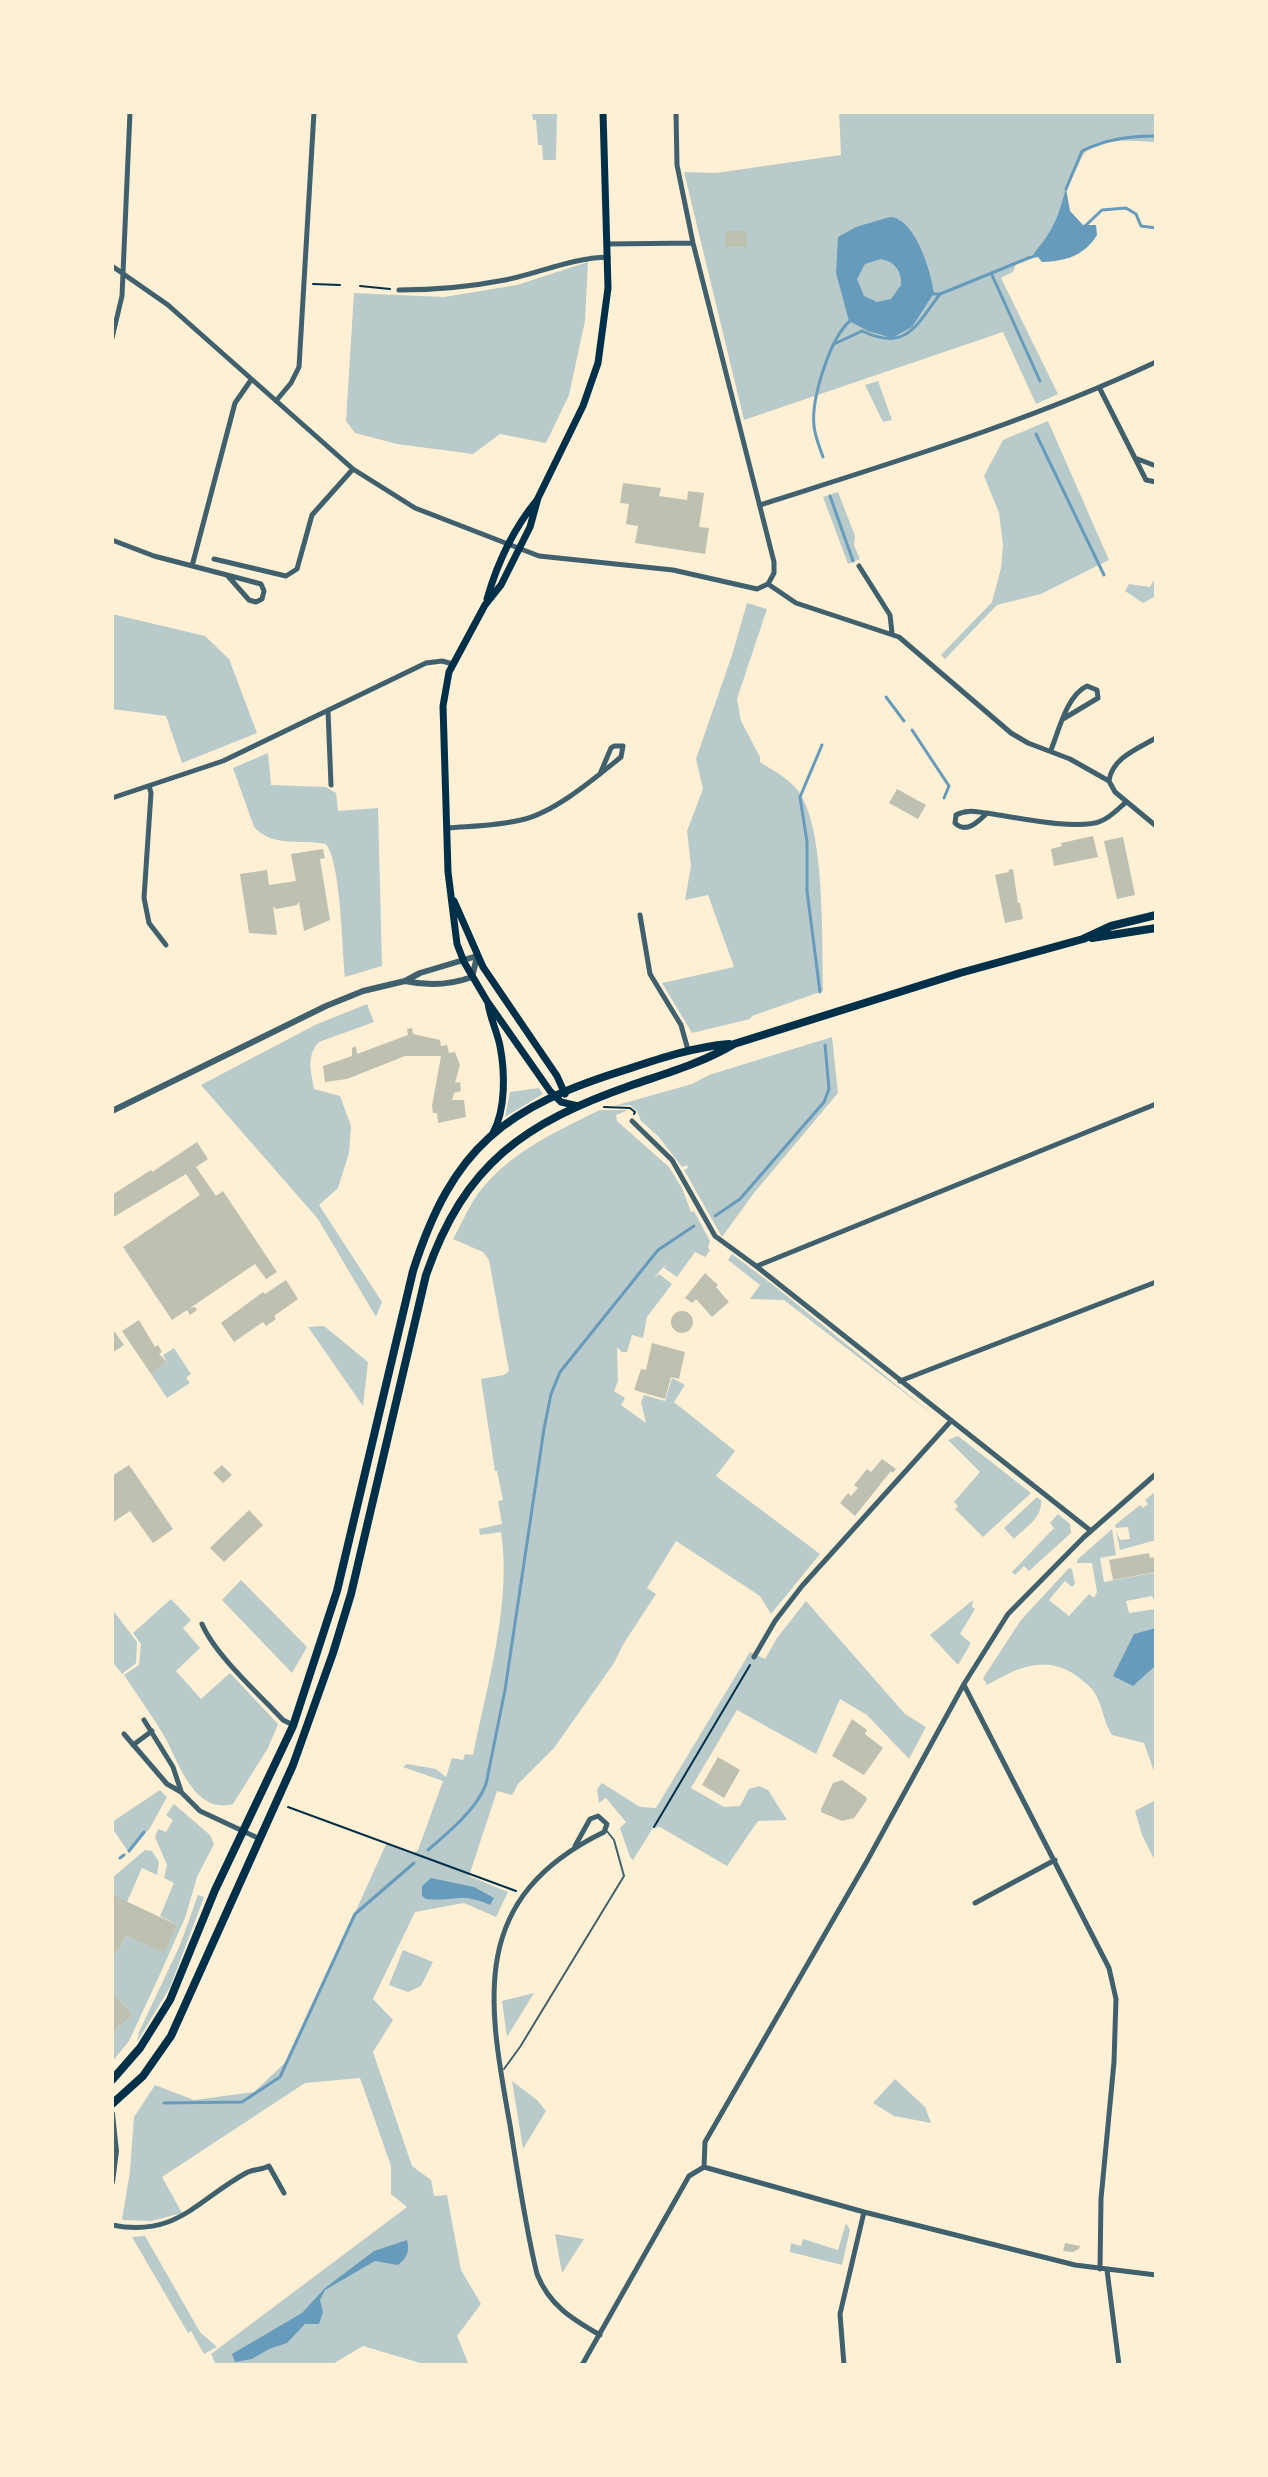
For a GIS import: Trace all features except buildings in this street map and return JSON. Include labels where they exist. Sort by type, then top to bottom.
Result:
[{"type":"main road","points":[[485,605],[492,581],[510,544],[524,516],[538,498],[583,406],[598,363],[606,313],[608,257],[603,112]]},
{"type":"main road","points":[[538,498],[533,520],[501,585],[485,605],[446,683],[443,706],[446,828],[454,933],[464,962],[487,1001],[554,1096],[565,1104],[580,1106]]},
{"type":"main road","points":[[452,896],[477,956],[557,1076],[565,1104],[560,1115]]},
{"type":"main road","points":[[112,2104],[143,2076],[171,2036],[260,1839],[312,1713],[351,1594],[426,1275],[440,1236],[463,1194],[488,1165],[518,1139],[560,1115],[621,1089],[710,1058],[734,1044],[960,973],[1083,939],[1111,926],[1156,915]]},
{"type":"main road","points":[[1083,939],[1114,937],[1156,928]]},
{"type":"main road","points":[[487,1001],[490,1020],[500,1045],[502,1067],[501,1113],[493,1133]]},
{"type":"main road","points":[[112,2080],[140,2048],[170,2000],[202,1919],[293,1726],[337,1591],[420,1250],[452,1179],[493,1133],[554,1096],[593,1079],[706,1046],[734,1044]]},
{"type":"street","points":[[112,338],[124,272],[130,112]]},
{"type":"street","points":[[276,401],[299,367],[314,112]]},
{"type":"street","points":[[112,266],[168,305],[353,469],[415,508],[539,556],[646,566],[706,575],[760,588],[768,584],[773,576],[774,562],[693,243],[677,165],[676,112]]},
{"type":"street","points":[[607,244],[693,243]]},
{"type":"street","points":[[399,290],[455,288],[507,280],[571,261],[608,257]]},
{"type":"street","points":[[760,505],[1008,425],[1100,389],[1156,362]]},
{"type":"street","points":[[192,566],[235,403],[251,380]]},
{"type":"street","points":[[1100,389],[1146,480],[1156,482]]},
{"type":"street","points":[[1135,458],[1156,466]]},
{"type":"street","points":[[214,559],[286,576],[297,569],[312,515],[353,469]]},
{"type":"street","points":[[112,540],[139,552],[192,566],[227,575],[261,584],[264,591],[262,599],[256,602],[249,600],[227,575]]},
{"type":"street","points":[[859,566],[890,615],[892,633]]},
{"type":"street","points":[[768,584],[796,603],[892,633],[1011,733],[1109,781],[1115,792],[1156,826]]},
{"type":"street","points":[[112,798],[223,761],[426,663],[438,660],[453,664]]},
{"type":"street","points":[[1051,750],[1063,719],[1081,689],[1087,686],[1097,690],[1098,698],[1092,704],[1063,719]]},
{"type":"street","points":[[328,711],[331,785]]},
{"type":"street","points":[[1109,781],[1112,767],[1118,761],[1156,738]]},
{"type":"street","points":[[446,828],[531,818],[600,774],[621,757],[623,746],[611,748],[600,774]]},
{"type":"street","points":[[149,786],[145,906],[151,927],[166,945]]},
{"type":"street","points":[[987,813],[968,827],[955,823],[956,815],[960,812],[987,813],[1089,824],[1106,819],[1126,802]]},
{"type":"street","points":[[640,915],[650,974],[681,1025],[689,1051]]},
{"type":"street","points":[[112,1111],[326,1006],[363,991],[405,981],[420,973],[477,956]]},
{"type":"street","points":[[405,981],[442,984],[472,977],[477,956]]},
{"type":"street","points":[[756,1266],[1156,1104]]},
{"type":"street","points":[[632,1121],[672,1160],[715,1236],[1091,1531]]},
{"type":"street","points":[[900,1381],[1156,1282]]},
{"type":"street","points":[[754,1657],[775,1621],[802,1586],[950,1422]]},
{"type":"street","points":[[704,2167],[705,2142],[867,1861],[964,1684],[1008,1614],[1091,1531],[1156,1474]]},
{"type":"street","points":[[202,1624],[207,1636],[222,1654],[283,1720],[293,1726]]},
{"type":"street","points":[[964,1684],[1109,1968],[1116,1999],[1114,2062],[1101,2199],[1104,2270],[1119,2365]]},
{"type":"street","points":[[144,1720],[173,1767],[181,1792]]},
{"type":"street","points":[[133,1745],[152,1731]]},
{"type":"street","points":[[124,1734],[167,1784],[181,1792],[200,1811],[260,1839]]},
{"type":"street","points":[[575,1846],[592,1817],[605,1820],[605,1830],[552,1863],[524,1895],[503,1933],[495,1962],[493,2013],[537,2274],[558,2308],[600,2335]]},
{"type":"street","points":[[975,1903],[1055,1860]]},
{"type":"street","points":[[112,2114],[116,2151],[112,2182]]},
{"type":"street","points":[[112,2225],[134,2229],[179,2219],[249,2171],[269,2166],[284,2193]]},
{"type":"street","points":[[582,2365],[689,2176],[704,2167],[864,2212],[1104,2270],[1156,2275]]},
{"type":"street","points":[[844,2365],[840,2314],[864,2212]]},
{"type":"lane","points":[[501,2073],[624,1876],[614,1840],[605,1830]]},
{"type":"path","points":[[304,283],[340,285]]},
{"type":"path","points":[[360,286],[399,290]]},
{"type":"path","points":[[604,1107],[630,1108],[635,1112]]},
{"type":"path","points":[[654,1827],[754,1657]]},
{"type":"path","points":[[288,1807],[524,1895]]},
{"type":"shaded area","points":[[532,112],[557,112],[556,160],[543,160]]},
{"type":"shaded area","points":[[839,112],[1156,112],[1156,142],[1112,141],[1085,153],[1071,179],[1055,222],[1040,247],[1016,264],[1013,272],[1001,278],[1058,394],[1036,404],[1003,332],[744,420],[684,172],[716,173],[841,155]]},
{"type":"shaded area","points":[[588,262],[585,321],[569,395],[546,443],[500,434],[473,454],[397,444],[355,433],[346,421],[354,293],[444,297],[517,285]]},
{"type":"shaded area","points":[[878,381],[892,420],[883,422],[865,385]]},
{"type":"shaded area","points":[[1048,421],[1109,560],[1041,594],[997,605],[945,659],[941,655],[992,602],[1001,568],[1003,545],[999,513],[984,476],[1003,440]]},
{"type":"shaded area","points":[[838,492],[855,536],[854,545],[860,559],[848,564],[823,497]]},
{"type":"shaded area","points":[[1156,576],[1156,596],[1143,603],[1125,591],[1129,584],[1150,587]]},
{"type":"shaded area","points":[[747,603],[767,609],[737,699],[741,721],[760,762],[794,786],[809,815],[821,891],[823,991],[750,1019],[692,1033],[662,983],[734,967],[708,895],[685,900],[691,866],[687,831],[703,789],[696,759]]},
{"type":"shaded area","points":[[112,614],[205,636],[229,659],[257,733],[182,763],[166,716],[112,709]]},
{"type":"shaded area","points":[[268,753],[271,785],[326,787],[336,793],[338,811],[378,808],[382,966],[345,977],[338,887],[326,844],[270,838],[254,827],[233,768]]},
{"type":"shaded area","points":[[367,1004],[374,1022],[319,1042],[310,1064],[314,1089],[340,1096],[351,1126],[349,1153],[338,1188],[319,1205],[382,1302],[376,1317],[318,1219],[201,1085],[315,1025]]},
{"type":"shaded area","points":[[832,1037],[838,1093],[754,1193],[722,1237],[684,1170],[688,1168],[687,1165],[682,1167],[630,1105],[614,1106],[692,1084],[709,1075]]},
{"type":"shaded area","points":[[539,1088],[543,1094],[505,1117],[510,1092]]},
{"type":"shaded area","points":[[600,1110],[628,1110],[616,1115],[617,1121],[669,1167],[682,1188],[691,1212],[694,1211],[710,1241],[710,1250],[705,1257],[695,1252],[677,1277],[664,1268],[667,1263],[653,1279],[659,1274],[672,1284],[647,1317],[643,1338],[632,1335],[627,1352],[617,1347],[618,1381],[614,1391],[625,1398],[621,1405],[646,1423],[641,1402],[644,1395],[665,1401],[672,1378],[685,1385],[674,1402],[735,1451],[716,1476],[820,1554],[771,1614],[760,1596],[676,1541],[647,1588],[656,1594],[614,1663],[554,1748],[518,1784],[512,1795],[497,1791],[469,1876],[508,1892],[496,1917],[464,1903],[415,1912],[373,1999],[393,2020],[373,2052],[412,2166],[431,2180],[434,2196],[447,2195],[461,2270],[481,2304],[457,2336],[469,2365],[427,2365],[363,2346],[331,2365],[216,2365],[211,2354],[407,2207],[391,2194],[391,2166],[360,2078],[305,2083],[162,2177],[182,2213],[151,2221],[122,2220],[134,2117],[155,2085],[194,2100],[254,2092],[289,2059],[386,1844],[413,1854],[418,1850],[443,1781],[403,1767],[407,1764],[436,1769],[446,1777],[452,1758],[463,1760],[465,1754],[473,1755],[501,1615],[504,1559],[501,1532],[480,1535],[479,1529],[502,1524],[498,1501],[503,1500],[495,1471],[481,1379],[504,1375],[509,1371],[489,1260],[483,1252],[453,1239],[477,1195],[503,1167],[533,1145]]},
{"type":"shaded area","points":[[732,1254],[936,1417],[784,1300],[750,1299],[760,1285],[728,1260]]},
{"type":"shaded area","points":[[324,1326],[368,1362],[363,1406],[308,1327]]},
{"type":"shaded area","points":[[174,1348],[191,1374],[186,1378],[190,1383],[167,1398],[151,1374],[167,1362],[163,1355]]},
{"type":"shaded area","points":[[958,1436],[1031,1493],[983,1537],[955,1509],[958,1506],[954,1502],[980,1472],[948,1440]]},
{"type":"shaded area","points":[[1156,1491],[1156,1540],[1120,1550],[1116,1531],[1120,1540],[1130,1539],[1128,1527],[1116,1528],[1115,1525],[1140,1505],[1143,1508],[1148,1504],[1145,1500]]},
{"type":"shaded area","points":[[1037,1497],[1041,1500],[1039,1512],[1014,1539],[1004,1528]]},
{"type":"shaded area","points":[[1058,1514],[1070,1524],[1071,1533],[1029,1571],[1024,1566],[1015,1575],[1012,1572],[1054,1528],[1050,1523]]},
{"type":"shaded area","points":[[1112,1529],[1116,1555],[1100,1558],[1104,1582],[1156,1575],[1156,1606],[1152,1596],[1126,1601],[1129,1613],[1156,1609],[1156,1777],[1144,1743],[1112,1735],[1096,1695],[1074,1674],[1063,1668],[1040,1664],[1019,1669],[987,1685],[983,1678],[1021,1620],[1069,1568],[1072,1569],[1075,1584],[1072,1587],[1065,1581],[1049,1600],[1069,1616],[1089,1594],[1094,1598],[1097,1592],[1092,1563],[1077,1563],[1077,1560]]},
{"type":"shaded area","points":[[241,1580],[307,1647],[292,1673],[222,1600]]},
{"type":"shaded area","points":[[171,1599],[191,1620],[183,1628],[200,1648],[176,1671],[201,1699],[230,1673],[278,1724],[268,1748],[233,1804],[219,1805],[197,1793],[124,1675],[139,1665],[141,1644],[133,1633]]},
{"type":"shaded area","points":[[973,1600],[972,1607],[975,1609],[960,1634],[971,1643],[958,1665],[930,1635]]},
{"type":"shaded area","points":[[806,1601],[905,1714],[926,1727],[909,1759],[867,1715],[840,1699],[816,1754],[737,1710],[691,1788],[724,1807],[740,1806],[749,1789],[759,1786],[768,1790],[787,1820],[758,1821],[727,1866],[660,1827],[653,1828],[633,1860],[620,1828],[626,1822],[606,1798],[599,1803],[597,1789],[602,1783],[640,1807],[656,1808],[750,1652],[765,1659]]},
{"type":"shaded area","points":[[112,1609],[137,1642],[136,1663],[122,1674],[112,1661]]},
{"type":"shaded area","points":[[160,1790],[167,1797],[150,1828],[129,1853],[112,1828],[112,1822]]},
{"type":"shaded area","points":[[1156,1800],[1156,1863],[1142,1835],[1135,1811]]},
{"type":"shaded area","points":[[174,1804],[210,1835],[214,1844],[197,1877],[185,1918],[129,2041],[112,2062],[112,2033],[133,2015],[112,1992],[112,1960],[126,1936],[163,1952],[177,1925],[160,1916],[174,1883],[164,1878],[167,1865],[155,1837],[158,1829],[166,1832],[173,1820],[166,1815]]},
{"type":"shaded area","points":[[145,1850],[152,1851],[159,1862],[157,1875],[142,1868],[127,1902],[112,1896],[112,1878]]},
{"type":"shaded area","points":[[198,1895],[204,1897],[170,1987],[137,2042],[180,1945]]},
{"type":"shaded area","points":[[403,1950],[433,1962],[421,1986],[408,1992],[389,1985]]},
{"type":"shaded area","points":[[534,1993],[507,2037],[502,2001]]},
{"type":"shaded area","points":[[895,2079],[925,2107],[931,2123],[894,2116],[873,2103]]},
{"type":"shaded area","points":[[512,2081],[546,2111],[523,2149]]},
{"type":"shaded area","points":[[846,2223],[850,2230],[842,2265],[790,2252],[791,2243],[801,2246],[803,2239],[838,2250]]},
{"type":"shaded area","points":[[555,2234],[584,2239],[562,2273]]},
{"type":"shaded area","points":[[145,2236],[200,2332],[217,2347],[204,2354],[191,2331],[188,2333],[132,2237]]},
{"type":"water","points":[[1066,188],[1070,211],[1083,225],[1096,225],[1097,235],[1080,253],[1067,259],[1042,262],[1038,257],[1029,259],[1053,226]]},
{"type":"water","points":[[890,217],[899,220],[914,236],[929,272],[934,293],[912,327],[892,338],[849,321],[836,273],[838,237],[856,227]],"holes":[[[886,260],[899,271],[901,285],[891,299],[877,302],[864,296],[857,279],[865,264]]]},
{"type":"water","points":[[1156,1628],[1156,1665],[1133,1686],[1113,1676],[1134,1634]]},
{"type":"water","points":[[431,1878],[474,1887],[494,1898],[490,1905],[465,1898],[426,1899],[422,1896],[422,1886]]},
{"type":"water","points":[[407,2240],[407,2254],[398,2265],[375,2261],[325,2290],[320,2300],[323,2312],[319,2324],[305,2324],[287,2343],[252,2359],[235,2362],[232,2354],[302,2313],[325,2288],[374,2251]]},
{"type":"waterway","points":[[1066,189],[1082,151],[1118,139],[1156,136]]},
{"type":"waterway","points":[[1085,226],[1102,210],[1126,208],[1136,214],[1141,226],[1156,228]]},
{"type":"waterway","points":[[931,294],[940,294],[1031,257]]},
{"type":"waterway","points":[[992,275],[1040,381]]},
{"type":"waterway","points":[[834,344],[862,331],[889,339],[900,337],[916,325],[940,294]]},
{"type":"waterway","points":[[823,457],[814,426],[819,385],[829,354],[851,320]]},
{"type":"waterway","points":[[1036,434],[1104,575]]},
{"type":"waterway","points":[[830,496],[853,561]]},
{"type":"waterway","points":[[886,697],[904,721]]},
{"type":"waterway","points":[[912,730],[949,786],[944,798]]},
{"type":"waterway","points":[[820,992],[807,891],[807,842],[800,797],[822,745]]},
{"type":"waterway","points":[[715,1216],[740,1199],[824,1102],[829,1089],[825,1045]]},
{"type":"waterway","points":[[428,1850],[469,1811],[486,1784],[505,1690],[544,1429],[551,1394],[560,1372],[658,1250],[694,1226]]},
{"type":"waterway","points":[[129,1851],[144,1832]]},
{"type":"waterway","points":[[120,1858],[124,1855]]},
{"type":"waterway","points":[[164,2103],[242,2102],[280,2077],[355,1914],[414,1863]]}]
